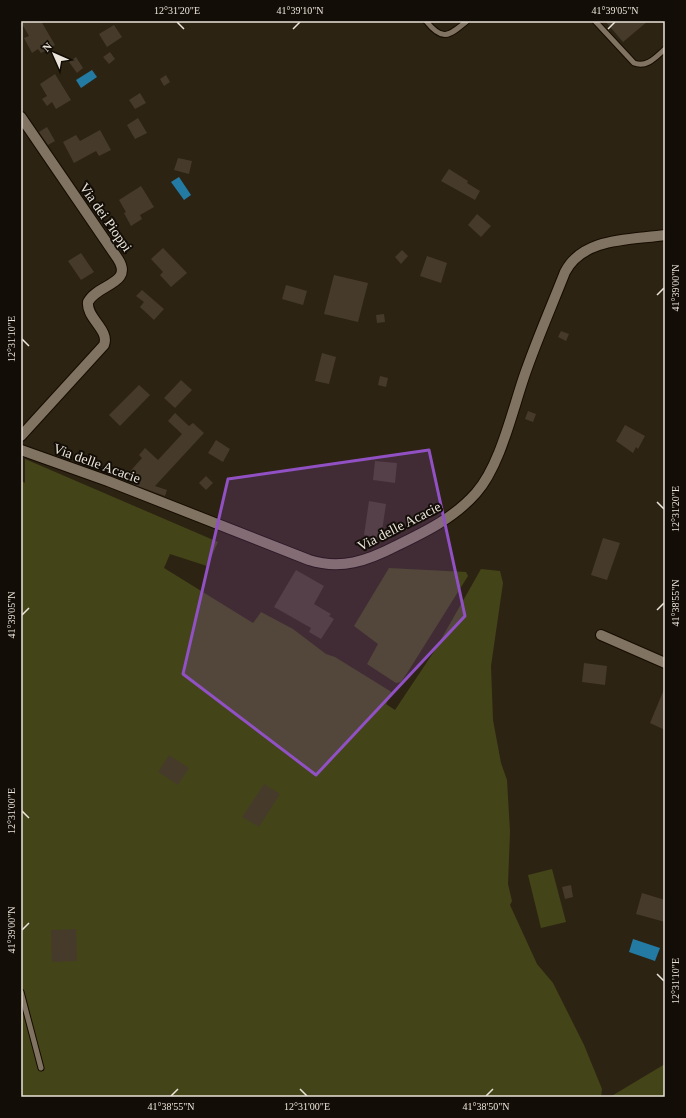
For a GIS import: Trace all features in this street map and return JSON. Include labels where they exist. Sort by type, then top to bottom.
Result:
[{"type":"street","name":"Via dei Pioppi","points":[[21,117],[118,259],[123,269],[122,275],[118,279],[92,296],[88,302],[89,310],[105,336],[104,345],[21,436]]},
{"type":"street","name":"Via delle Acacie","points":[[21,450],[108,481],[309,560],[338,565],[363,561],[439,525],[463,506],[482,486],[492,466],[528,365],[565,272],[571,263],[585,251],[598,245],[665,235]]},
{"type":"street","points":[[601,635],[665,663]]},
{"type":"lane","points":[[426,21],[438,34],[443,35],[454,32],[467,21]]},
{"type":"lane","points":[[594,21],[634,63],[641,65],[648,63],[665,49]]},
{"type":"lane","points":[[21,992],[41,1068]]},
{"type":"highlighted area","points":[[429,450],[465,616],[316,775],[183,674],[228,479]]},
{"type":"shaded area","points":[[25,459],[218,542],[207,566],[170,554],[164,568],[253,623],[261,612],[293,629],[326,654],[335,657],[390,691],[392,693],[386,704],[395,710],[435,650],[481,569],[500,571],[503,583],[491,666],[493,720],[501,763],[507,780],[510,832],[508,884],[512,901],[510,905],[537,964],[553,983],[584,1045],[602,1089],[601,1097],[21,1097],[21,481],[25,483]]},
{"type":"shaded area","points":[[389,568],[466,572],[468,576],[401,682],[396,683],[367,664],[378,644],[354,626]]},
{"type":"shaded area","points":[[552,869],[566,922],[541,928],[528,875]]},
{"type":"shaded area","points":[[665,1064],[665,1097],[610,1097]]},
{"type":"water","points":[[92,70],[97,77],[81,88],[76,80]]},
{"type":"water","points":[[179,177],[191,195],[184,200],[171,182]]},
{"type":"water","points":[[633,939],[660,948],[655,961],[629,952]]},
{"type":"building","points":[[26,21],[41,21],[55,45],[41,53],[38,49],[32,53],[24,38],[29,36],[22,24]]},
{"type":"building","points":[[605,21],[648,21],[623,42]]},
{"type":"building","points":[[114,25],[122,37],[107,47],[99,34]]},
{"type":"building","points":[[110,52],[115,59],[109,64],[103,57]]},
{"type":"building","points":[[76,57],[83,68],[77,73],[69,62]]},
{"type":"building","points":[[55,74],[71,100],[56,109],[52,102],[47,106],[42,99],[47,96],[40,84]]},
{"type":"building","points":[[166,75],[170,82],[164,86],[160,79]]},
{"type":"building","points":[[140,93],[146,103],[135,109],[129,100]]},
{"type":"building","points":[[138,118],[147,133],[135,139],[127,125]]},
{"type":"building","points":[[47,127],[55,141],[48,145],[39,132]]},
{"type":"building","points":[[100,130],[111,150],[99,156],[96,151],[74,163],[63,142],[76,135],[80,141]]},
{"type":"building","points":[[178,158],[192,161],[189,174],[174,170]]},
{"type":"building","points":[[449,169],[468,181],[467,183],[480,191],[475,200],[441,181]]},
{"type":"building","points":[[141,186],[154,207],[140,215],[142,219],[131,226],[124,213],[126,212],[119,200]]},
{"type":"building","points":[[477,214],[491,226],[481,237],[468,225]]},
{"type":"building","points":[[163,248],[187,273],[171,287],[160,275],[163,272],[151,259]]},
{"type":"building","points":[[402,250],[408,256],[401,264],[395,257]]},
{"type":"building","points":[[81,253],[94,272],[81,280],[68,261]]},
{"type":"building","points":[[427,256],[447,263],[441,283],[420,276]]},
{"type":"building","points":[[334,275],[368,283],[358,322],[324,314]]},
{"type":"building","points":[[286,285],[307,291],[303,305],[282,299]]},
{"type":"building","points":[[142,290],[164,309],[154,320],[140,307],[144,302],[136,296]]},
{"type":"building","points":[[384,314],[385,322],[377,323],[376,315]]},
{"type":"building","points":[[561,331],[569,334],[566,341],[558,337]]},
{"type":"building","points":[[322,353],[336,357],[329,384],[315,381]]},
{"type":"building","points":[[380,376],[388,378],[386,387],[378,385]]},
{"type":"building","points":[[181,380],[192,390],[175,408],[164,398]]},
{"type":"building","points":[[139,385],[150,395],[120,426],[109,415]]},
{"type":"building","points":[[528,411],[536,414],[533,422],[525,419]]},
{"type":"building","points":[[175,413],[189,426],[193,423],[204,433],[155,486],[167,490],[165,496],[135,485],[126,476],[142,458],[139,455],[145,448],[158,460],[182,434],[168,421]]},
{"type":"building","points":[[625,425],[645,436],[638,449],[636,447],[633,453],[616,441]]},
{"type":"building","points":[[216,440],[230,449],[223,462],[208,453]]},
{"type":"building","points":[[375,461],[397,463],[395,483],[373,480]]},
{"type":"building","points":[[206,476],[213,483],[206,490],[199,483]]},
{"type":"building","points":[[369,501],[386,504],[381,538],[364,535]]},
{"type":"building","points":[[603,538],[620,543],[607,580],[591,575]]},
{"type":"building","points":[[296,570],[324,586],[314,604],[331,614],[329,616],[334,619],[321,639],[309,632],[311,628],[274,607]]},
{"type":"building","points":[[584,663],[607,666],[605,685],[582,682]]},
{"type":"building","points":[[665,687],[665,730],[650,723]]},
{"type":"building","points":[[169,755],[189,768],[178,785],[158,772]]},
{"type":"building","points":[[264,784],[280,794],[259,827],[242,817]]},
{"type":"building","points":[[571,885],[573,897],[565,899],[562,887]]},
{"type":"building","points":[[642,893],[665,900],[665,922],[636,914]]},
{"type":"building","points":[[76,929],[77,961],[52,962],[51,930]]}]
